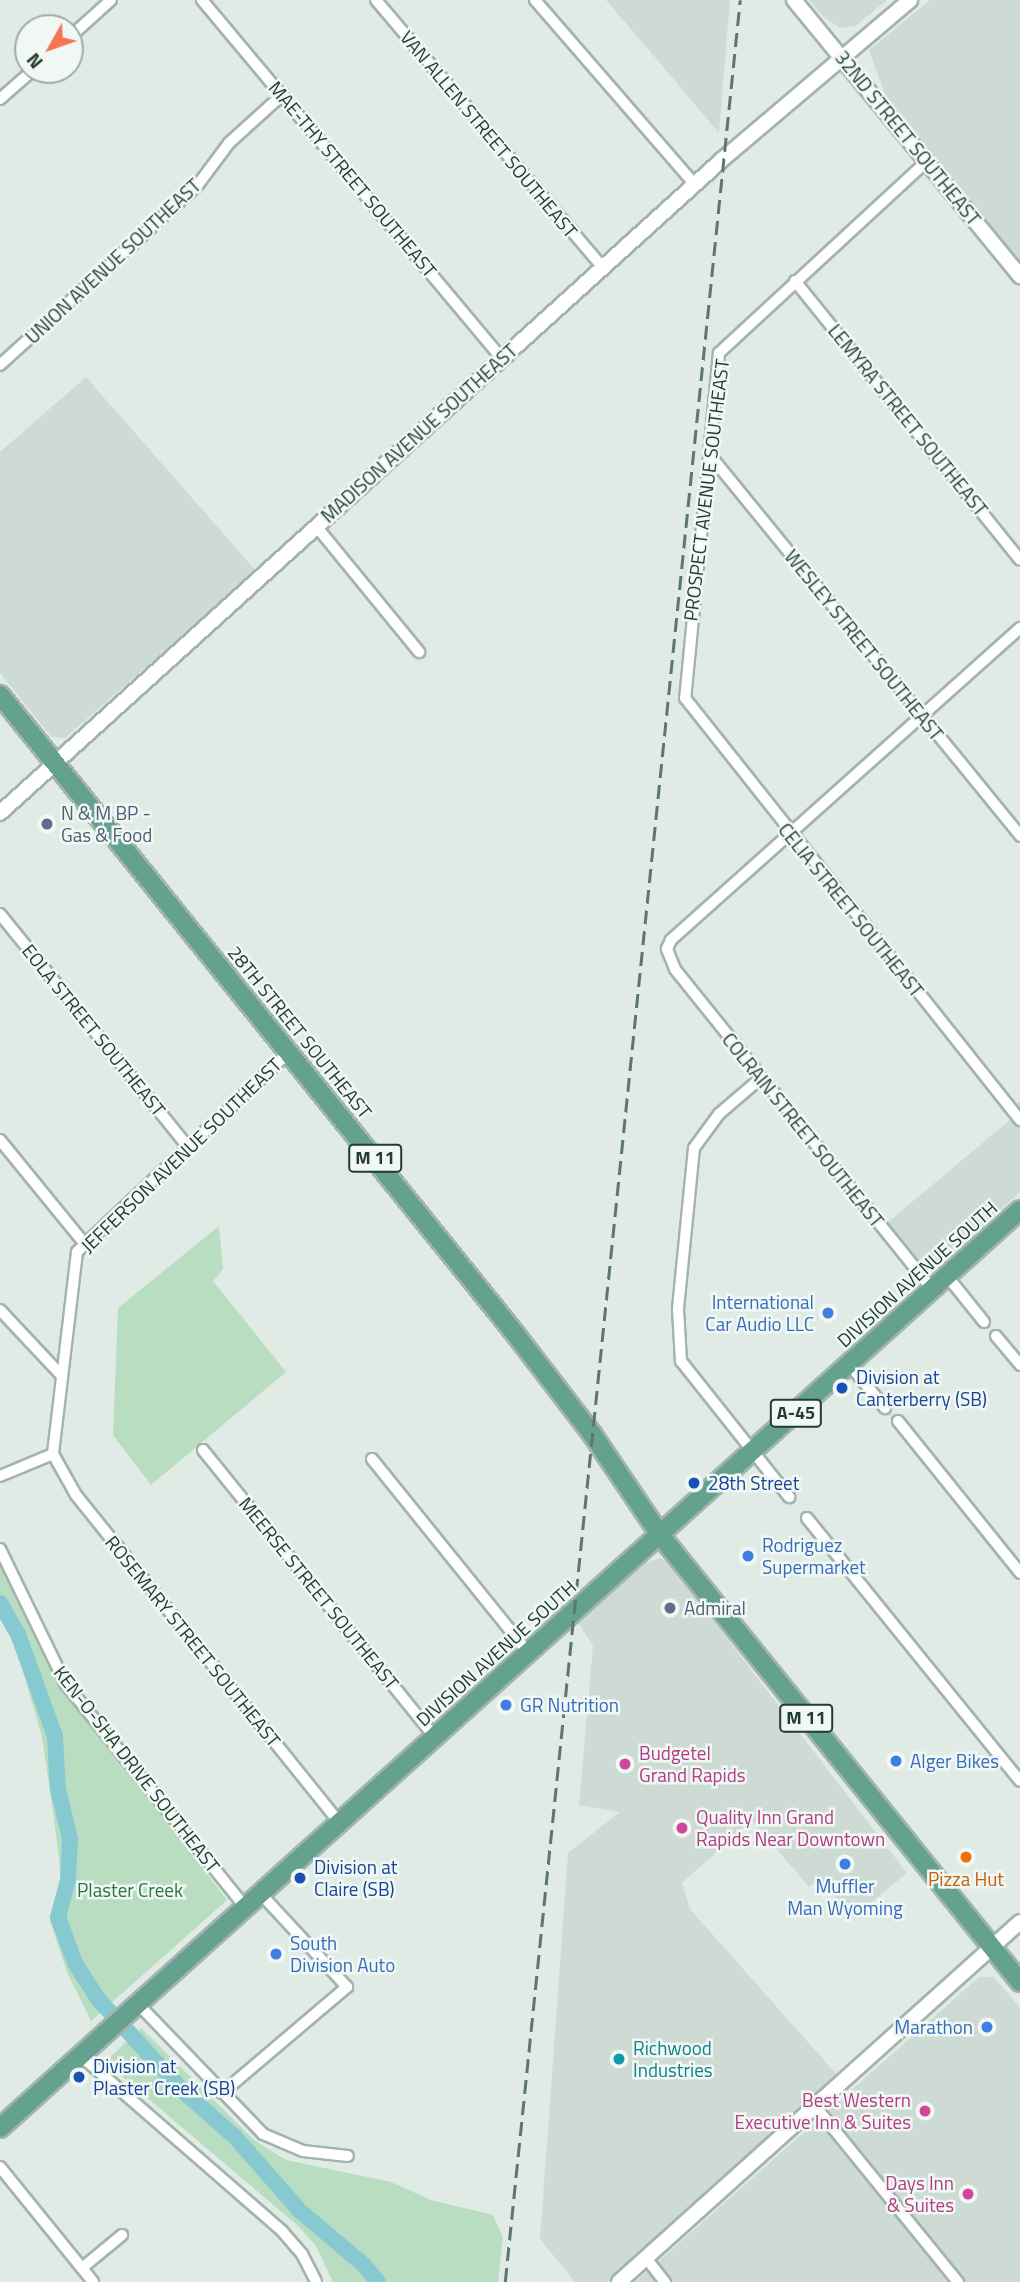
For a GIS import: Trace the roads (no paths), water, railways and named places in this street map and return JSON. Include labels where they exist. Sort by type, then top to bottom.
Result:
[{"type":"main road","name":"28TH STREET SOUTHEAST","points":[[0,695],[555,1384],[660,1535]]},
{"type":"main road","name":"DIVISION AVENUE SOUTH","points":[[0,2128],[1020,1210]]},
{"type":"main road","name":"M 11","points":[[660,1535],[1020,1982]]},
{"type":"street","points":[[84,24],[111,0]]},
{"type":"street","name":"MAE-THY STREET SOUTHEAST","points":[[202,0],[502,359]]},
{"type":"street","name":"VAN ALLEN STREET SOUTHEAST","points":[[376,0],[603,268]]},
{"type":"street","points":[[535,0],[695,186]]},
{"type":"street","name":"32ND STREET SOUTHEAST","points":[[794,0],[1020,276]]},
{"type":"street","name":"MADISON AVENUE SOUTHEAST","points":[[0,813],[603,268],[909,0]]},
{"type":"street","points":[[0,99],[17,84]]},
{"type":"street","name":"UNION AVENUE SOUTHEAST","points":[[0,365],[197,186],[229,143],[283,94]]},
{"type":"street","name":"PROSPECT AVENUE SOUTHEAST","points":[[685,698],[719,353],[927,161]]},
{"type":"street","name":"LEMYRA STREET SOUTHEAST","points":[[795,281],[1020,560]]},
{"type":"street","name":"WESLEY STREET SOUTHEAST","points":[[709,454],[1020,836]]},
{"type":"street","points":[[316,526],[419,652]]},
{"type":"street","points":[[790,834],[1020,628]]},
{"type":"street","name":"CELIA STREET SOUTHEAST","points":[[685,698],[790,834],[1020,1120]]},
{"type":"street","name":"COLRAIN STREET SOUTHEAST","points":[[790,834],[671,940],[668,956],[675,969],[761,1078],[932,1289]]},
{"type":"street","name":"EOLA STREET SOUTHEAST","points":[[0,914],[187,1146]]},
{"type":"street","name":"JEFFERSON AVENUE SOUTHEAST","points":[[53,1454],[71,1277],[84,1243],[289,1052]]},
{"type":"street","points":[[761,1078],[704,1131],[694,1148],[678,1309],[681,1361],[789,1497]]},
{"type":"street","points":[[0,1140],[84,1243]]},
{"type":"street","points":[[947,1276],[984,1322]]},
{"type":"street","points":[[0,1311],[60,1374]]},
{"type":"street","points":[[996,1336],[1020,1365]]},
{"type":"street","points":[[849,1364],[885,1408]]},
{"type":"street","points":[[898,1421],[1020,1573]]},
{"type":"street","name":"MEERSE STREET SOUTHEAST","points":[[203,1450],[434,1736]]},
{"type":"street","points":[[0,1476],[53,1454]]},
{"type":"street","name":"ROSEMARY STREET SOUTHEAST","points":[[53,1454],[76,1494],[340,1823]]},
{"type":"street","points":[[372,1460],[528,1652]]},
{"type":"street","points":[[807,1518],[1020,1781]]},
{"type":"street","name":"KEN-O-SHA DRIVE SOUTHEAST","points":[[0,1549],[65,1683],[246,1908]]},
{"type":"street","points":[[222,2094],[347,1987],[261,1894]]},
{"type":"street","points":[[620,2282],[1020,1922]]},
{"type":"street","points":[[134,2009],[222,2094],[276,2141],[315,2153],[348,2156]]},
{"type":"street","points":[[87,2052],[282,2231],[302,2255],[316,2282]]},
{"type":"street","points":[[815,2106],[958,2282]]},
{"type":"street","points":[[0,2167],[93,2282]]},
{"type":"street","points":[[82,2268],[122,2235]]},
{"type":"street","points":[[646,2258],[665,2282]]},
{"type":"waterway","name":"Plaster Creek","points":[[0,1603],[18,1634],[55,1736],[58,1789],[70,1839],[68,1880],[58,1917],[75,1963],[98,1999],[183,2091],[235,2137],[300,2211],[364,2265],[378,2282]]},
{"type":"railway","points":[[505,2282],[740,0]]},
{"type":"place","name":"N & M BP - Gas & Food","points":[[47,824]]},
{"type":"place","name":"International Car Audio LLC","points":[[828,1313]]},
{"type":"place","name":"Division at Canterberry (SB)","points":[[842,1388]]},
{"type":"place","name":"28th Street","points":[[694,1483]]},
{"type":"place","name":"Rodriguez Supermarket","points":[[748,1556]]},
{"type":"place","name":"Admiral","points":[[670,1608]]},
{"type":"place","name":"GR Nutrition","points":[[506,1705]]},
{"type":"place","name":"Alger Bikes","points":[[896,1761]]},
{"type":"place","name":"Budgetel Grand Rapids","points":[[625,1764]]},
{"type":"place","name":"Quality Inn Grand Rapids Near Downtown","points":[[682,1828]]},
{"type":"place","name":"Pizza Hut","points":[[966,1857]]},
{"type":"place","name":"Muffler Man Wyoming","points":[[845,1864]]},
{"type":"place","name":"Division at Claire (SB)","points":[[300,1878]]},
{"type":"place","name":"South Division Auto","points":[[276,1954]]},
{"type":"place","name":"Marathon","points":[[987,2027]]},
{"type":"place","name":"Richwood Industries","points":[[619,2059]]},
{"type":"place","name":"Division at Plaster Creek (SB)","points":[[79,2077]]},
{"type":"place","name":"Best Western Executive Inn & Suites","points":[[925,2111]]},
{"type":"place","name":"Days Inn & Suites","points":[[968,2194]]}]
